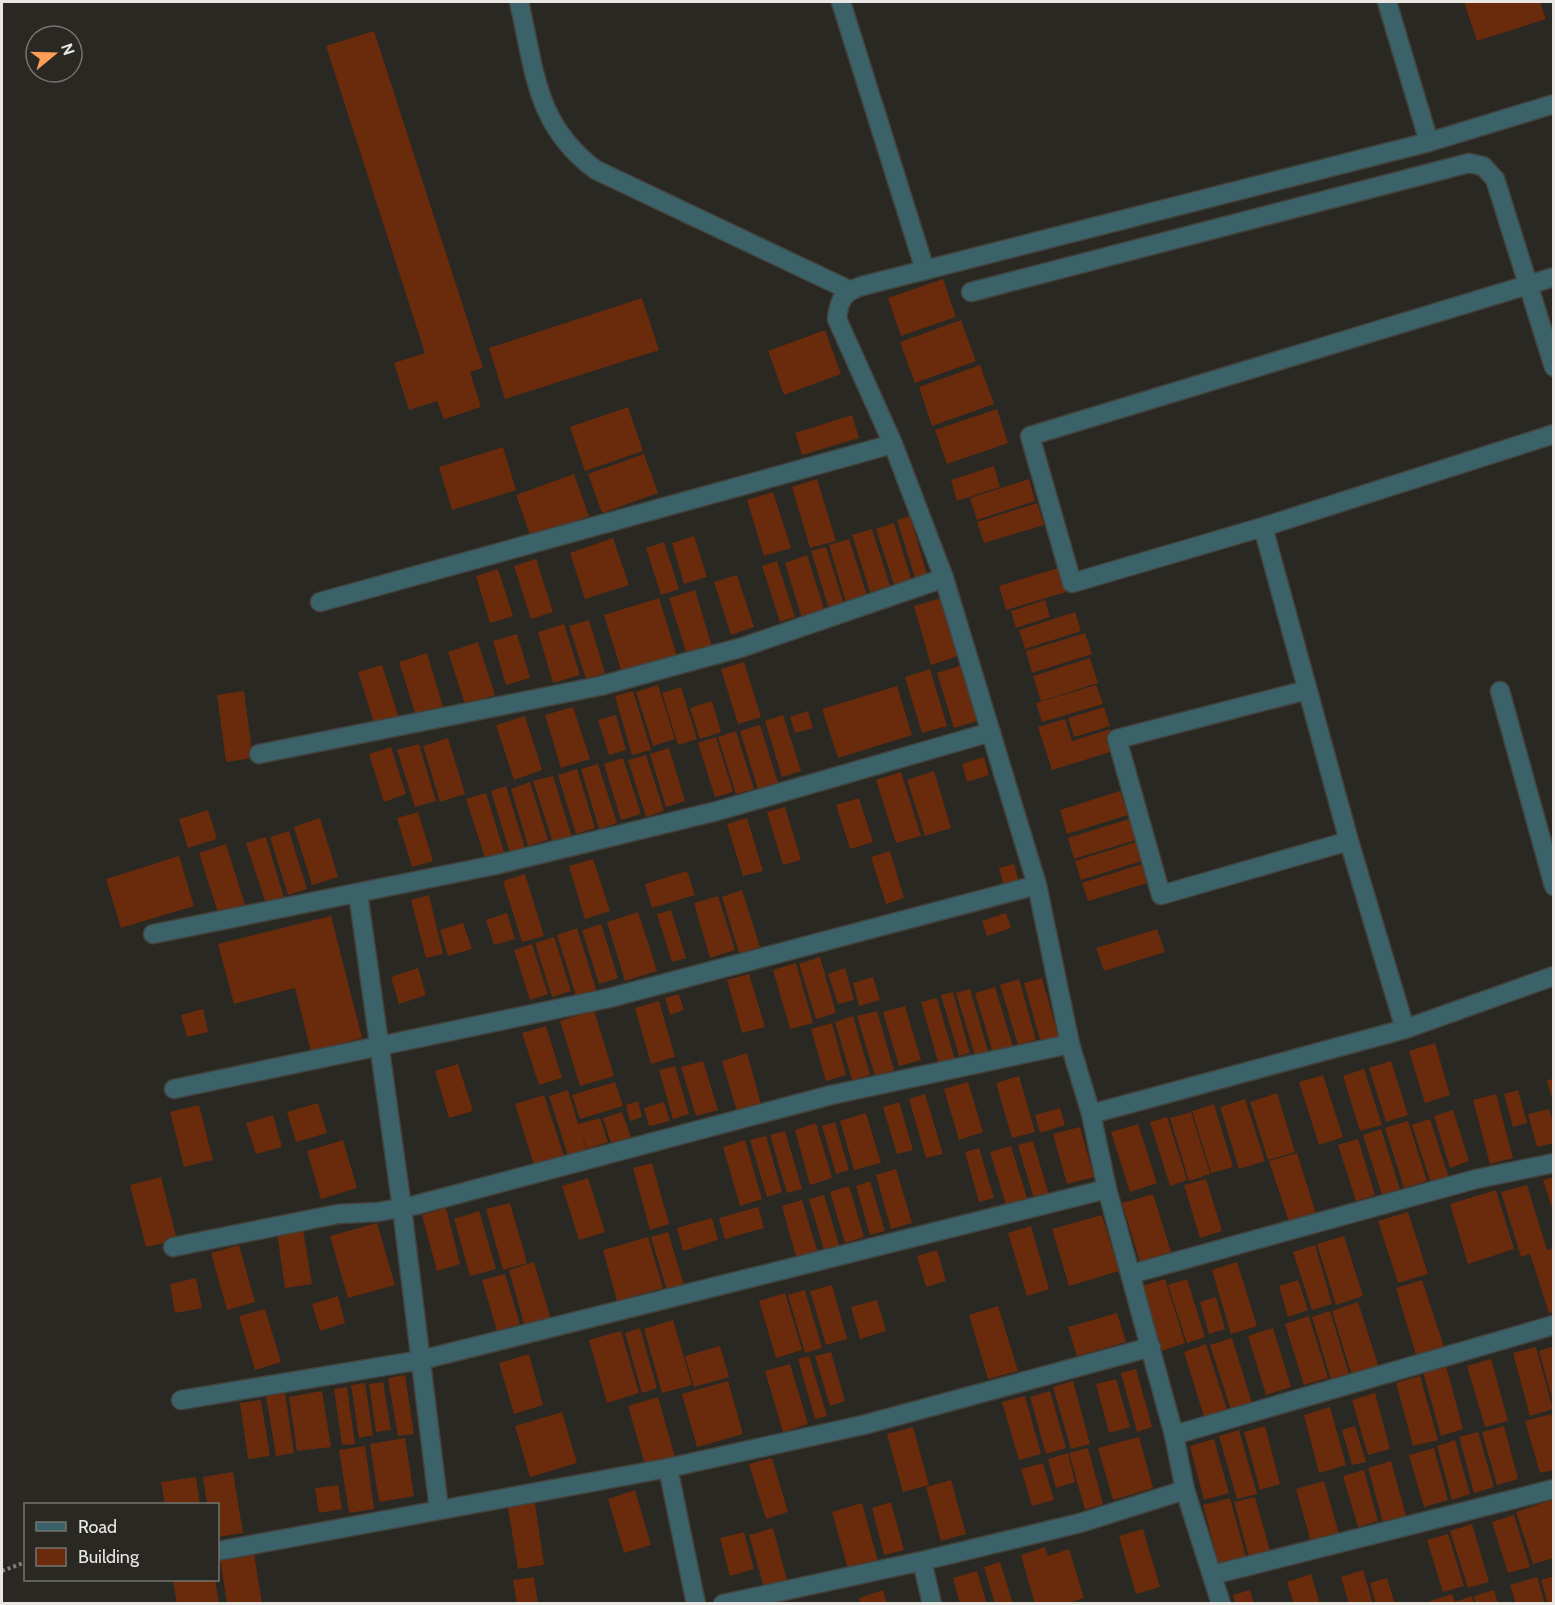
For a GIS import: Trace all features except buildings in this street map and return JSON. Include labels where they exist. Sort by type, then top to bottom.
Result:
[{"type":"street","points":[[519,2],[542,104],[556,131],[574,154],[596,170],[849,290]]},
{"type":"street","points":[[841,2],[925,270]]},
{"type":"street","points":[[1387,2],[1429,142]]},
{"type":"street","points":[[1221,1604],[1185,1490],[1174,1435],[1107,1189],[1091,1114],[1070,1044],[1037,885],[944,578],[893,444],[837,319],[839,302],[849,290],[1429,142],[1554,104]]},
{"type":"street","points":[[971,292],[1469,163],[1483,166],[1495,179],[1526,285],[1554,368]]},
{"type":"street","points":[[1554,277],[1030,436],[1072,584],[1263,527],[1554,434]]},
{"type":"street","points":[[320,603],[893,444]]},
{"type":"street","points":[[1263,527],[1348,841],[1406,1029]]},
{"type":"street","points":[[259,754],[600,686],[743,647],[944,578]]},
{"type":"street","points":[[1307,690],[1118,739],[1120,750],[1161,895],[1348,841]]},
{"type":"street","points":[[1500,691],[1554,886]]},
{"type":"street","points":[[153,934],[495,865],[717,811],[991,732]]},
{"type":"street","points":[[174,1089],[609,998],[1037,885]]},
{"type":"street","points":[[358,892],[381,1047],[439,1509]]},
{"type":"street","points":[[1091,1114],[1406,1029],[1554,976]]},
{"type":"street","points":[[173,1247],[338,1214],[402,1208],[831,1095],[1070,1044]]},
{"type":"street","points":[[1131,1274],[1476,1179],[1554,1162]]},
{"type":"street","points":[[181,1400],[421,1360],[1107,1189]]},
{"type":"street","points":[[1174,1435],[1554,1325]]},
{"type":"street","points":[[219,1551],[668,1468],[863,1425],[1151,1347]]},
{"type":"street","points":[[668,1468],[696,1604]]},
{"type":"street","points":[[723,1604],[922,1561],[1080,1523],[1185,1490]]},
{"type":"street","points":[[1212,1575],[1554,1490]]},
{"type":"street","points":[[922,1561],[932,1604]]},
{"type":"path","points":[[2,1571],[24,1563]]}]
